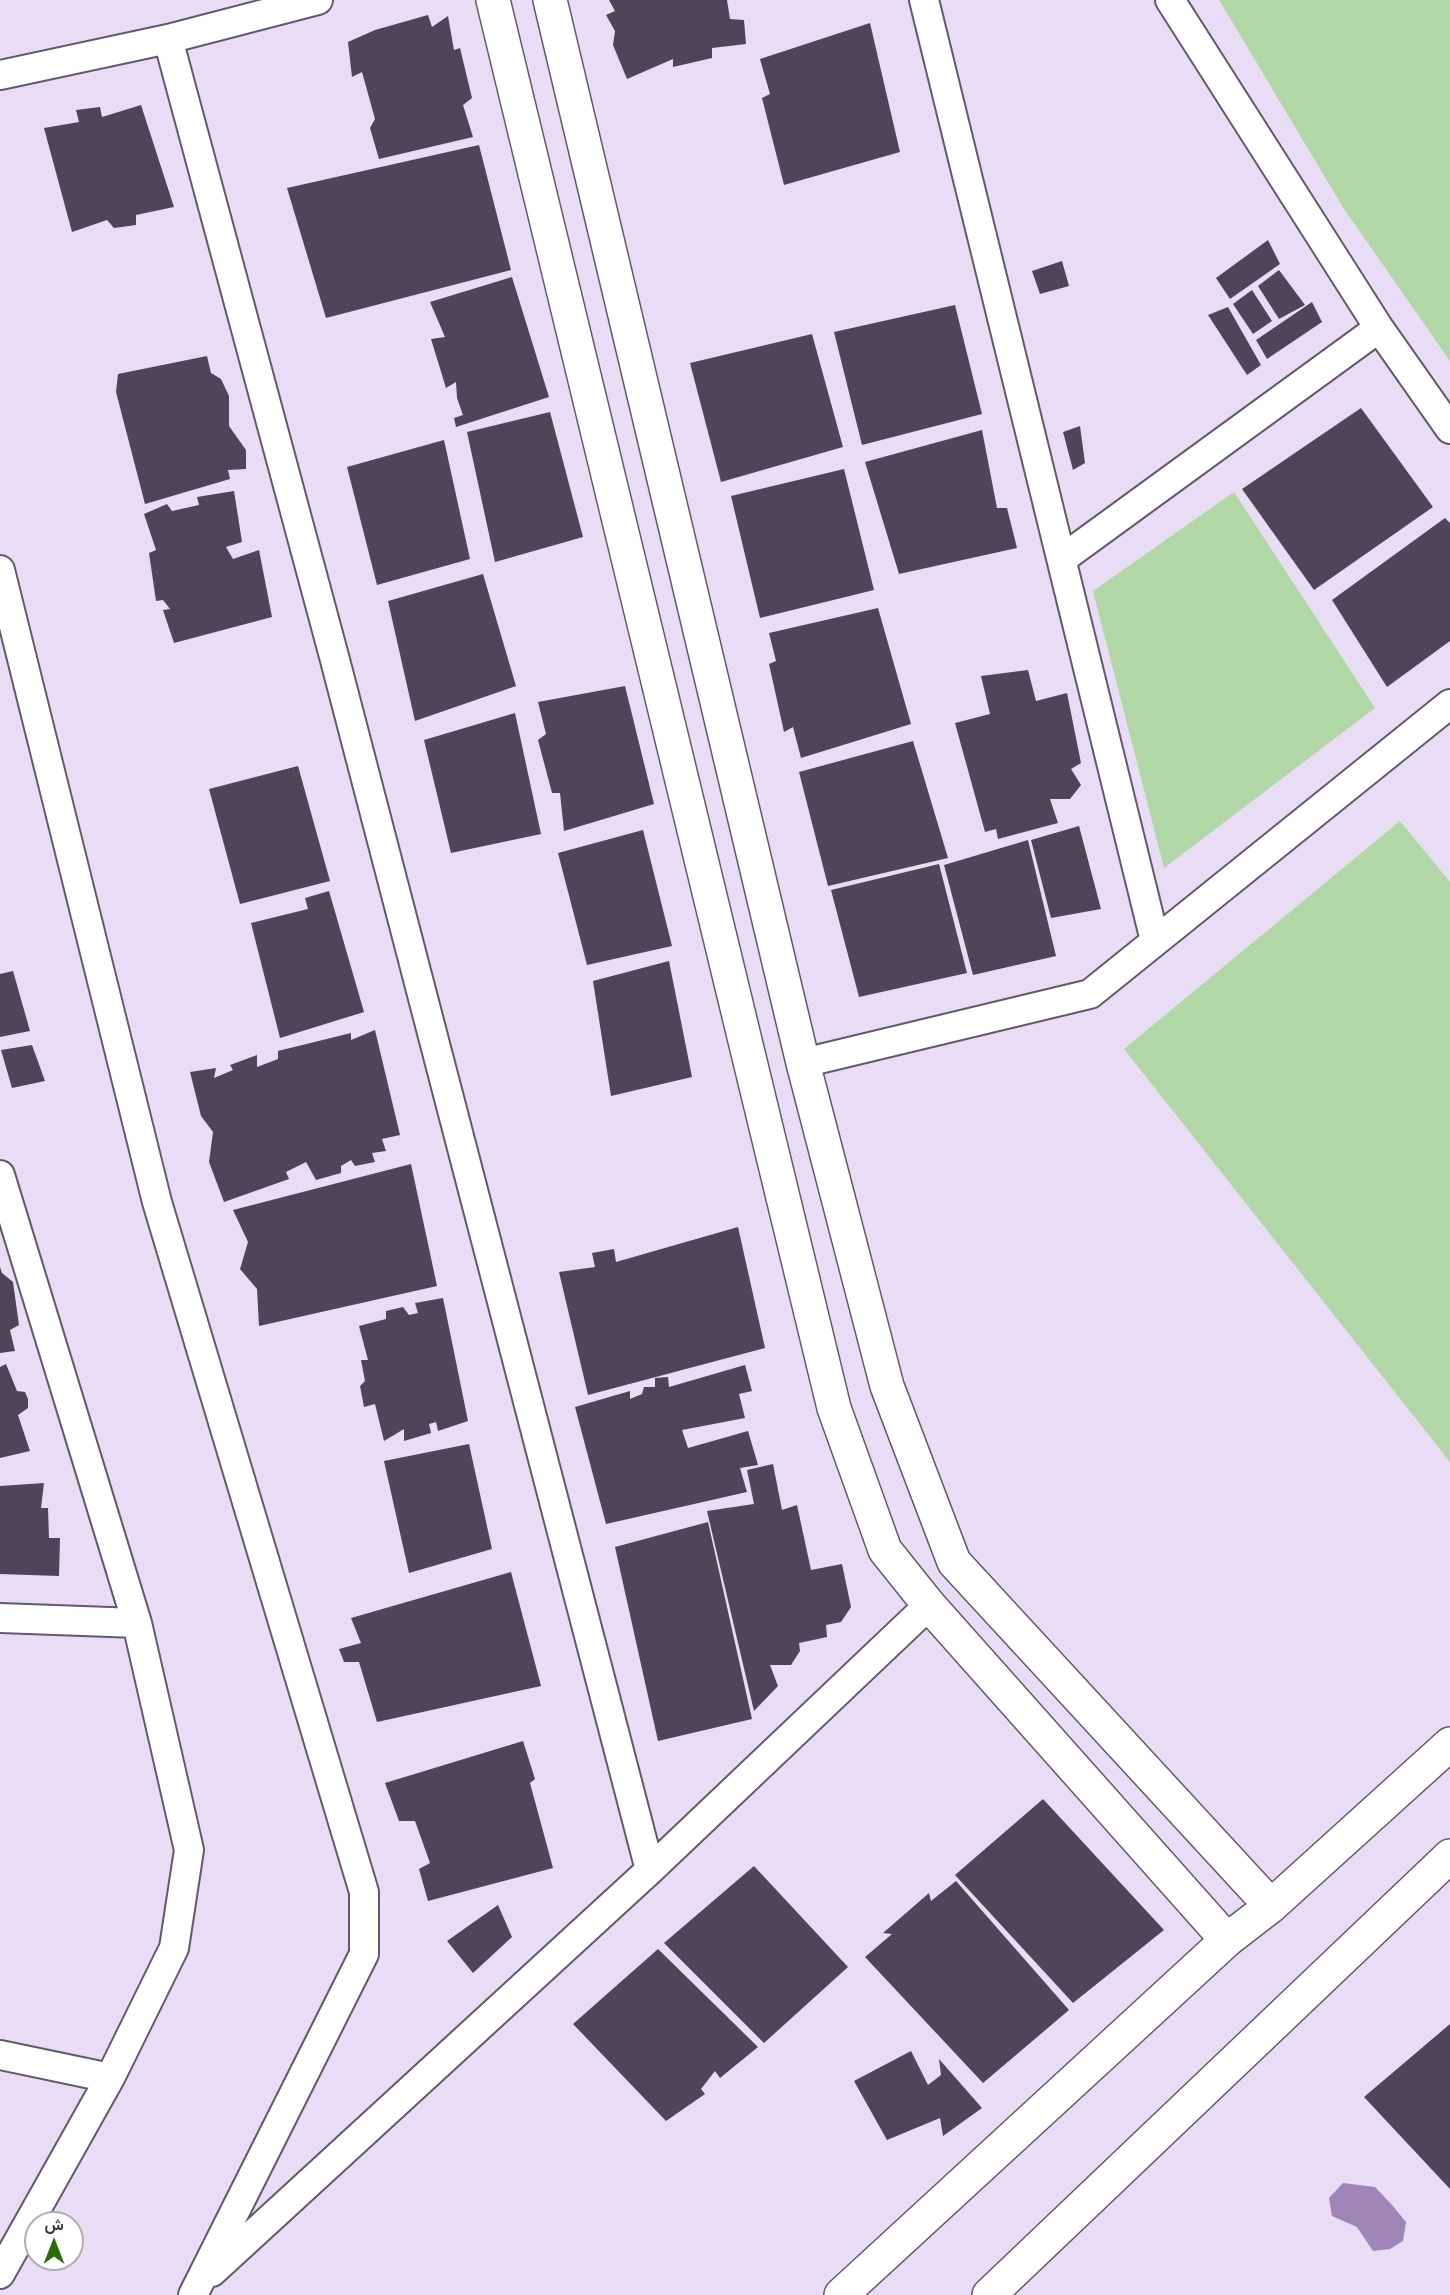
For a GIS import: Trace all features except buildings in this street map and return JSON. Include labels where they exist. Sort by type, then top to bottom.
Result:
[{"type":"street","points":[[0,75],[168,39],[318,0]]},
{"type":"street","points":[[493,0],[834,1408],[885,1550],[929,1605],[1227,1940]]},
{"type":"street","points":[[550,0],[803,1063],[887,1386],[954,1562],[1271,1906]]},
{"type":"street","points":[[924,0],[1155,941]]},
{"type":"street","points":[[1170,0],[1379,328],[1450,429]]},
{"type":"street","points":[[168,39],[332,648],[650,1870]]},
{"type":"street","points":[[1062,559],[1379,328]]},
{"type":"street","points":[[0,570],[157,1202],[364,1892],[364,1954],[196,2290]]},
{"type":"street","points":[[803,1063],[1090,994],[1450,704]]},
{"type":"street","points":[[0,2274],[110,2078],[174,1948],[189,1850],[137,1623],[2,1192]]},
{"type":"street","points":[[196,2290],[650,1870],[929,1605]]},
{"type":"street","points":[[0,1618],[137,1623]]},
{"type":"street","points":[[841,2295],[1227,1940],[1271,1906],[1450,1744]]},
{"type":"street","points":[[989,2295],[1450,1856]]},
{"type":"street","points":[[0,2055],[110,2078]]},
{"type":"green space","points":[[1219,0],[1450,0],[1450,361],[1344,209]]},
{"type":"green space","points":[[1234,492],[1375,708],[1164,868],[1093,591]]},
{"type":"green space","points":[[1400,821],[1450,882],[1450,1462],[1124,1049]]},
{"type":"shaded area","points":[[1343,2183],[1375,2187],[1406,2222],[1403,2241],[1390,2249],[1373,2251],[1357,2227],[1332,2216],[1329,2198]]}]
